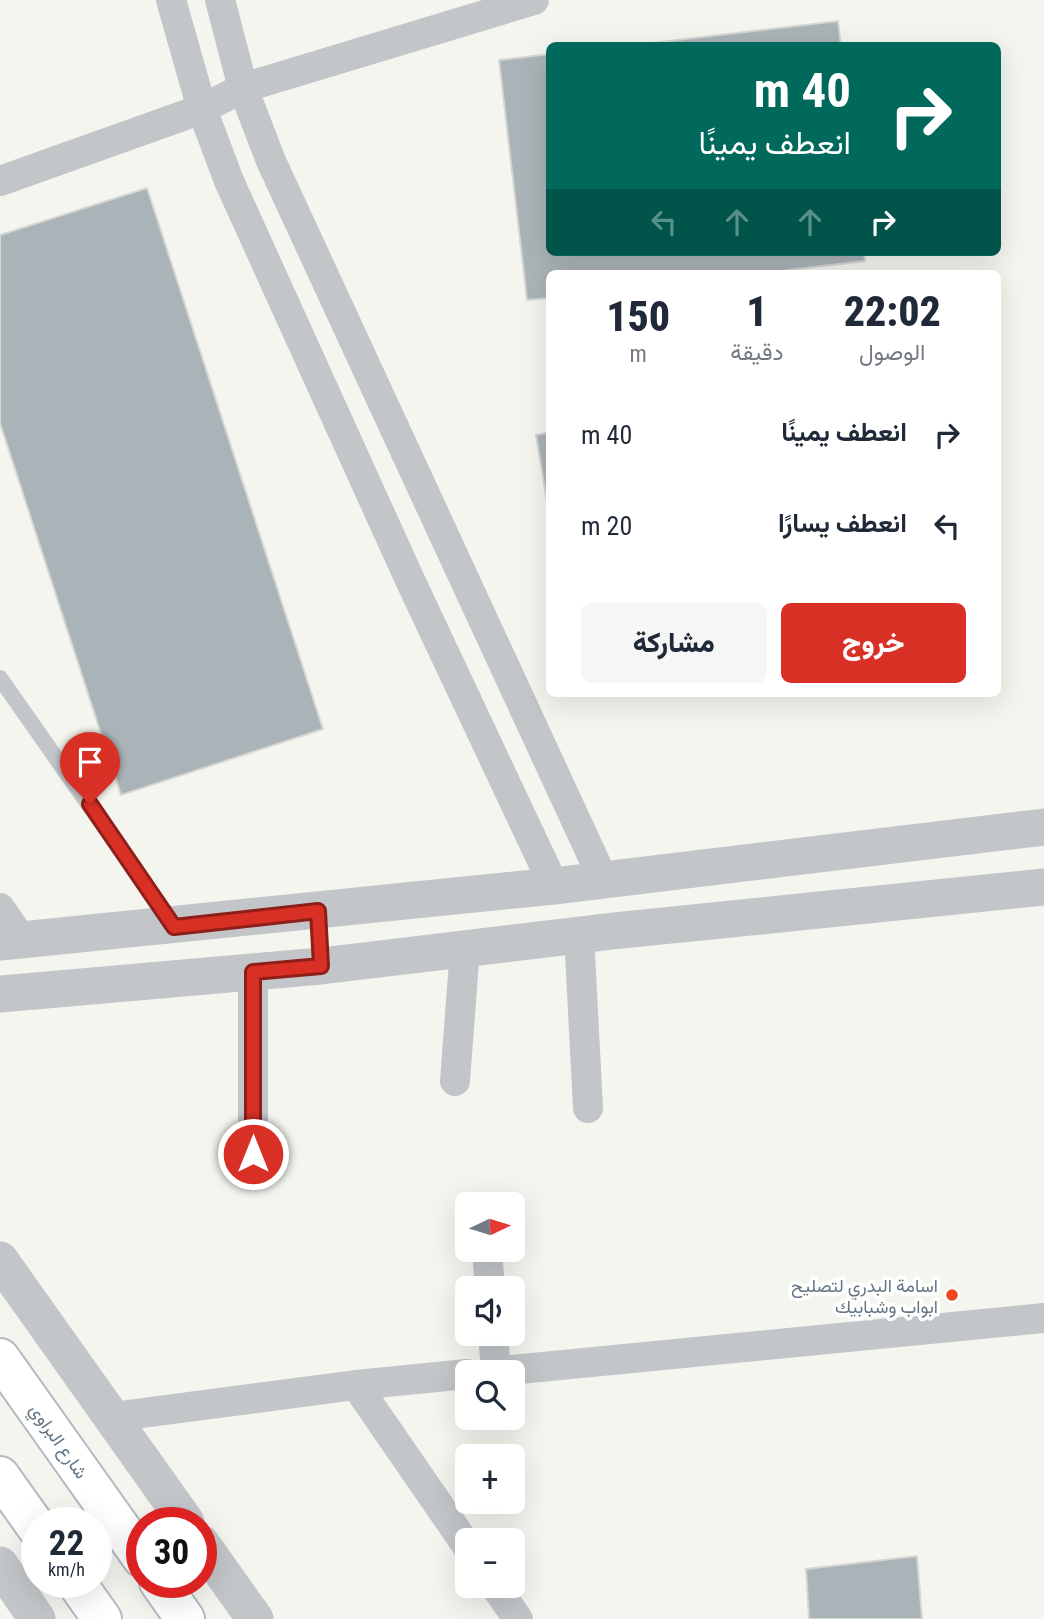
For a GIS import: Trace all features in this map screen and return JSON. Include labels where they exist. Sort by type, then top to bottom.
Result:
[{"type":"main road","name":"شارع البراوي","points":[[0,1358],[126,1535]]},
{"type":"main road","points":[[0,1476],[22,1507]]},
{"type":"main road","points":[[87,1598],[102,1619]]},
{"type":"main road","points":[[170,1598],[185,1619]]},
{"type":"street","points":[[171,0],[201,109],[229,181],[415,592],[554,886]]},
{"type":"street","points":[[220,0],[243,88],[271,161],[603,879]]},
{"type":"street","points":[[0,181],[201,109],[243,88],[488,7],[534,0]]},
{"type":"street","points":[[0,908],[11,941],[174,927],[554,886],[1044,827]]},
{"type":"street","points":[[0,994],[321,966],[579,934],[1044,887]]},
{"type":"street","points":[[318,911],[321,966]]},
{"type":"street","points":[[579,934],[588,1108]]},
{"type":"street","points":[[456,1081],[465,948]]},
{"type":"street","points":[[253,972],[253,1154]]},
{"type":"street","points":[[0,1260],[175,1507]]},
{"type":"street","points":[[525,1368],[1044,1318]]},
{"type":"street","points":[[111,1417],[356,1385],[455,1375]]},
{"type":"street","points":[[356,1385],[455,1529]]},
{"type":"street","points":[[0,1565],[37,1619]]},
{"type":"street","points":[[217,1566],[255,1619]]},
{"type":"street","points":[[503,1598],[518,1619]]},
{"type":"lane","points":[[0,678],[174,927]]},
{"type":"building","points":[[838,21],[841,42],[661,42]]},
{"type":"building","points":[[546,54],[546,256],[864,256],[865,261],[788,270],[546,270],[546,298],[527,300],[499,60]]},
{"type":"building","points":[[147,188],[323,729],[121,795],[0,423],[0,235]]},
{"type":"building","points":[[546,433],[546,496],[536,435]]},
{"type":"building","points":[[917,1556],[922,1619],[809,1619],[806,1569]]},
{"type":"place","name":"اسامة البدري لتصليح ابواب وشبابيك","points":[[952,1295]]},
{"type":"route","points":[[90,804],[174,927],[318,911],[321,966],[253,972],[253,1154]]}]
